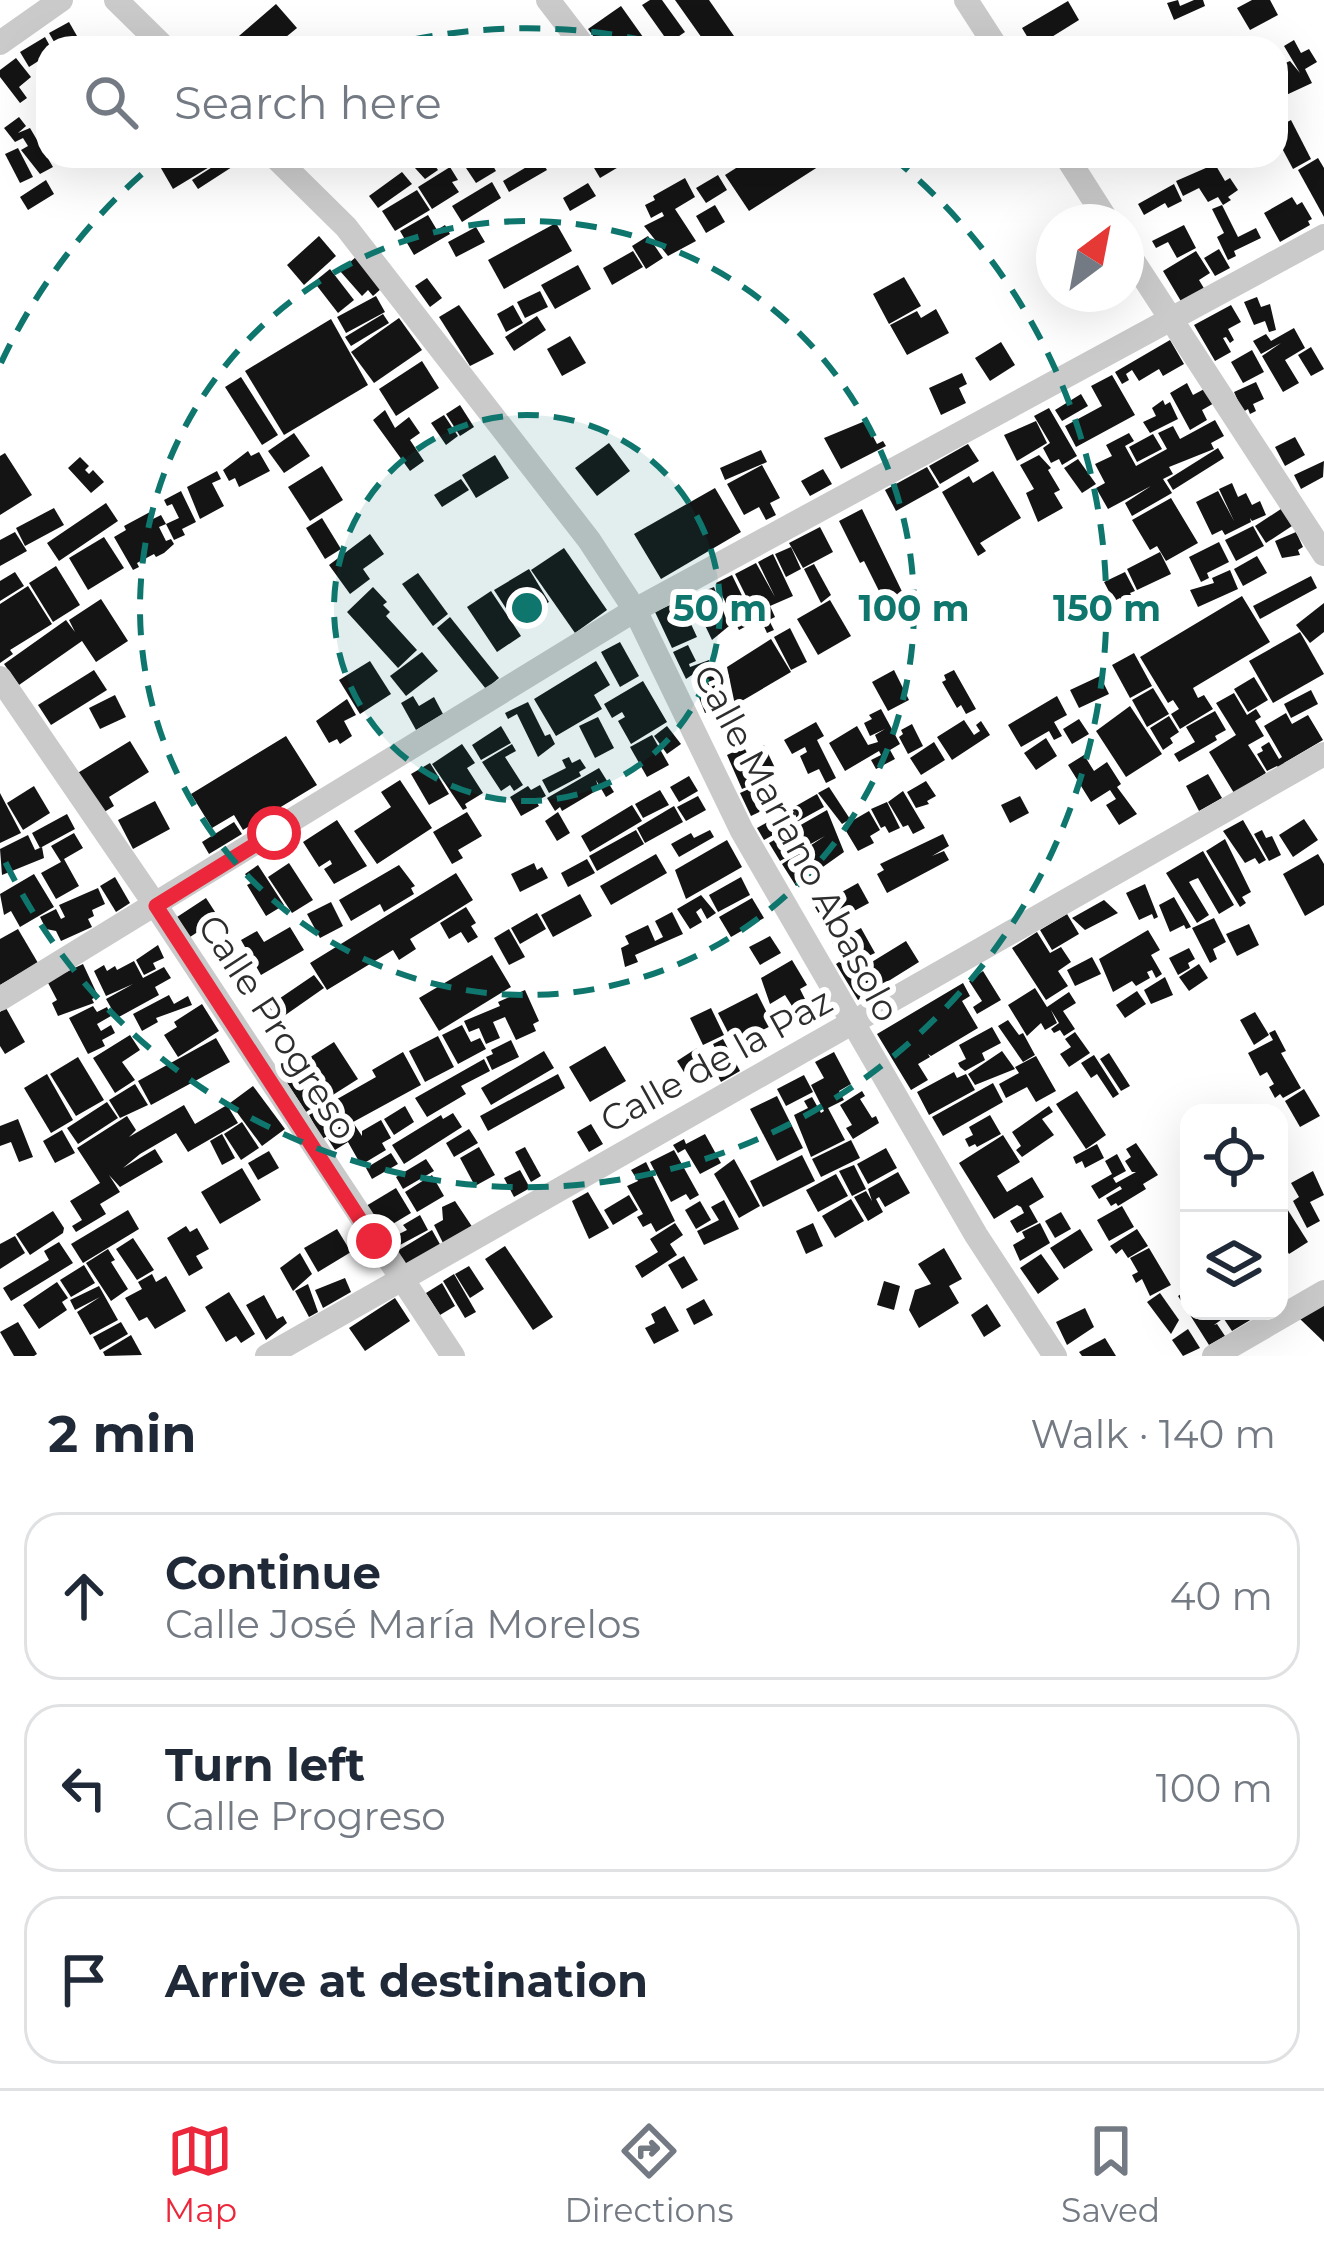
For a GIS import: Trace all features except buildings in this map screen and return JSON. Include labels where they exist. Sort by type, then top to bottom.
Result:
[{"type":"street","points":[[0,43],[61,0]]},
{"type":"street","points":[[116,0],[153,36]]},
{"type":"street","points":[[548,0],[576,36]]},
{"type":"street","points":[[966,0],[989,36]]},
{"type":"street","name":"Calle Mariano Abasolo","points":[[286,168],[346,227],[589,540],[635,610],[742,831],[976,1235],[1055,1356]]},
{"type":"street","points":[[1074,168],[1097,204]]},
{"type":"street","points":[[0,999],[635,610],[1324,236]]},
{"type":"street","points":[[1144,278],[1324,554]]},
{"type":"street","name":"Calle Progreso","points":[[0,678],[453,1356]]},
{"type":"street","name":"Calle de la Paz","points":[[267,1356],[1324,754]]},
{"type":"street","points":[[1214,1356],[1324,1292]]},
{"type":"route","points":[[274,833],[156,906],[374,1241]]}]
